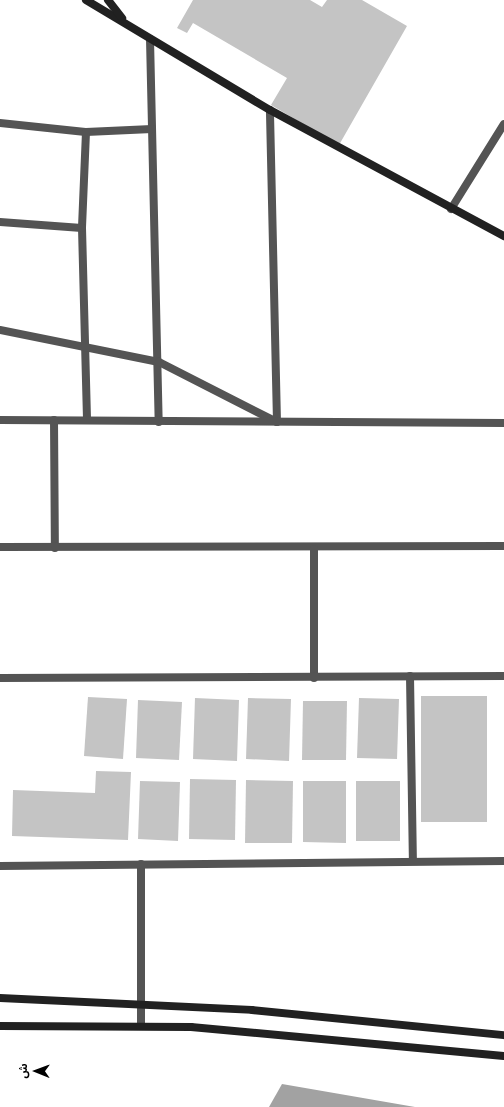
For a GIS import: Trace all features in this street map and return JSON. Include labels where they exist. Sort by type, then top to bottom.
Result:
[{"type":"main road","points":[[86,0],[270,110],[451,209],[504,236]]},
{"type":"main road","points":[[108,0],[128,25]]},
{"type":"main road","points":[[0,998],[252,1010],[504,1035]]},
{"type":"main road","points":[[0,1026],[141,1025],[504,1056]]},
{"type":"street","points":[[150,39],[159,362],[159,422]]},
{"type":"street","points":[[270,110],[277,422]]},
{"type":"street","points":[[0,123],[86,132],[152,130]]},
{"type":"street","points":[[451,209],[504,124]]},
{"type":"street","points":[[86,132],[82,228],[87,420]]},
{"type":"street","points":[[0,222],[82,228]]},
{"type":"street","points":[[0,330],[159,362],[277,422]]},
{"type":"street","points":[[0,420],[159,422],[504,422]]},
{"type":"street","points":[[54,420],[55,548]]},
{"type":"street","points":[[0,547],[314,549],[504,546]]},
{"type":"street","points":[[314,549],[314,678]]},
{"type":"street","points":[[410,676],[412,859]]},
{"type":"street","points":[[0,678],[314,678],[504,676]]},
{"type":"street","points":[[0,866],[412,859],[504,861]]},
{"type":"street","points":[[140,864],[141,1025]]},
{"type":"shaded area","points":[[282,1084],[415,1107],[269,1107]]},
{"type":"building","points":[[193,0],[310,0],[322,7],[327,0],[362,0],[407,26],[339,145],[271,105],[287,78],[193,23],[187,33],[177,28]]},
{"type":"building","points":[[421,696],[487,696],[487,822],[421,822]]},
{"type":"building","points":[[88,697],[127,699],[123,759],[84,756]]},
{"type":"building","points":[[195,698],[239,700],[237,761],[193,759]]},
{"type":"building","points":[[248,698],[291,699],[289,761],[246,759]]},
{"type":"building","points":[[359,698],[399,699],[397,759],[357,758]]},
{"type":"building","points":[[138,700],[182,702],[179,760],[136,758]]},
{"type":"building","points":[[303,701],[347,701],[346,760],[302,760]]},
{"type":"building","points":[[96,771],[131,772],[128,840],[12,836],[13,790],[95,793]]},
{"type":"building","points":[[190,779],[236,780],[235,840],[189,839]]},
{"type":"building","points":[[246,780],[293,781],[292,843],[245,843]]},
{"type":"building","points":[[140,781],[180,782],[178,841],[138,839]]},
{"type":"building","points":[[303,781],[346,781],[346,843],[303,842]]},
{"type":"building","points":[[356,781],[400,781],[400,841],[356,841]]}]
